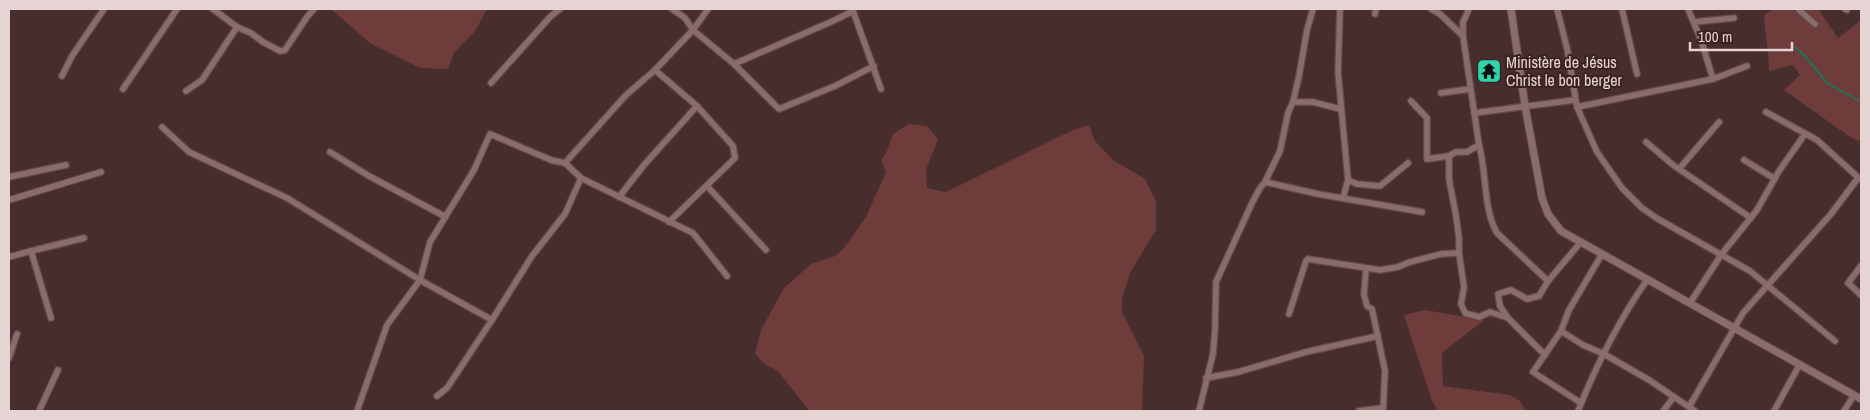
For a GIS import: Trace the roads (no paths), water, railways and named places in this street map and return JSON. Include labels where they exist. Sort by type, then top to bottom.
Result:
[{"type":"street","points":[[62,76],[72,56],[104,9]]},
{"type":"street","points":[[123,89],[177,9]]},
{"type":"street","points":[[213,9],[237,27],[251,33],[280,51],[285,50],[314,9]]},
{"type":"street","points":[[491,83],[550,17],[560,9]]},
{"type":"street","points":[[672,9],[685,18],[693,30],[734,64],[779,109],[835,86],[874,66]]},
{"type":"street","points":[[565,163],[626,95],[655,70],[693,30],[708,9]]},
{"type":"street","points":[[734,64],[833,21],[855,9],[881,89]]},
{"type":"street","points":[[1199,411],[1214,346],[1216,282],[1260,188],[1266,182],[1280,151],[1288,112],[1293,102],[1313,9]]},
{"type":"street","points":[[1340,9],[1338,44],[1340,108],[1348,180],[1343,198]]},
{"type":"street","points":[[1431,9],[1440,14],[1463,36]]},
{"type":"street","points":[[1469,9],[1463,22],[1463,36],[1493,226],[1497,233],[1548,281]]},
{"type":"street","points":[[1511,9],[1525,106],[1544,207],[1552,222],[1562,231],[1647,280],[1861,399]]},
{"type":"street","points":[[1557,9],[1567,48],[1577,107],[1596,152],[1622,188],[1642,208],[1750,271],[1767,287],[1835,341]]},
{"type":"street","points":[[1622,9],[1637,74]]},
{"type":"street","points":[[1688,9],[1713,79]]},
{"type":"street","points":[[1800,9],[1815,24]]},
{"type":"street","points":[[1694,22],[1734,18]]},
{"type":"street","points":[[186,91],[202,80],[237,27]]},
{"type":"street","points":[[1577,107],[1713,79],[1747,66]]},
{"type":"street","points":[[655,70],[697,106],[733,146],[735,158],[669,222]]},
{"type":"street","points":[[1441,92],[1470,89]]},
{"type":"street","points":[[1474,113],[1575,100]]},
{"type":"street","points":[[1410,101],[1427,118],[1427,159],[1449,156],[1456,152],[1467,152],[1479,146]]},
{"type":"street","points":[[1293,102],[1313,102],[1340,108]]},
{"type":"street","points":[[619,197],[656,151],[697,106]]},
{"type":"street","points":[[1689,407],[1743,313],[1860,179],[1817,140],[1766,112]]},
{"type":"street","points":[[1679,170],[1719,122]]},
{"type":"street","points":[[162,127],[189,152],[287,198],[420,280],[492,320]]},
{"type":"street","points":[[357,411],[387,326],[420,280],[430,242],[444,216],[474,170],[490,134],[551,160],[565,163],[581,178],[693,233],[727,276]]},
{"type":"street","points":[[1690,303],[1720,255],[1751,218],[1774,179],[1805,134]]},
{"type":"street","points":[[1646,142],[1679,170],[1751,218]]},
{"type":"street","points":[[330,152],[444,216]]},
{"type":"street","points":[[1449,156],[1448,179],[1459,238],[1459,253],[1464,287],[1461,304],[1465,313],[1479,317],[1490,312],[1508,318]]},
{"type":"street","points":[[1744,160],[1774,179]]},
{"type":"street","points":[[1348,180],[1357,184],[1380,186],[1408,163]]},
{"type":"street","points":[[9,177],[66,165]]},
{"type":"street","points":[[9,200],[101,172]]},
{"type":"street","points":[[437,396],[446,388],[532,256],[565,214],[581,178]]},
{"type":"street","points":[[1266,182],[1422,212]]},
{"type":"street","points":[[707,186],[766,250]]},
{"type":"street","points":[[9,257],[84,238]]},
{"type":"street","points":[[1545,355],[1508,318],[1500,306],[1498,294],[1511,290],[1527,299],[1539,296],[1548,281],[1581,242]]},
{"type":"street","points":[[31,251],[50,318]]},
{"type":"street","points":[[1289,314],[1302,270],[1308,260],[1380,270],[1398,267],[1433,256],[1459,253]]},
{"type":"street","points":[[1581,403],[1533,372],[1561,332],[1569,310],[1602,254]]},
{"type":"street","points":[[1861,266],[1848,283],[1861,295]]},
{"type":"street","points":[[1359,411],[1383,410],[1385,371],[1372,309],[1367,306],[1364,295],[1366,269]]},
{"type":"street","points":[[1578,411],[1604,354],[1647,280]]},
{"type":"street","points":[[1561,332],[1604,354],[1695,411]]},
{"type":"street","points":[[9,358],[17,334]]},
{"type":"street","points":[[1206,378],[1238,372],[1306,352],[1378,336]]},
{"type":"street","points":[[1774,411],[1800,364]]},
{"type":"street","points":[[39,411],[58,370]]},
{"type":"street","points":[[1844,411],[1854,395]]},
{"type":"street","points":[[1663,411],[1674,397]]},
{"type":"waterway","points":[[1795,47],[1827,83],[1861,102]]},
{"type":"place","name":"Ministère de Jésus Christ le bon berger","points":[[1489,71]]}]
